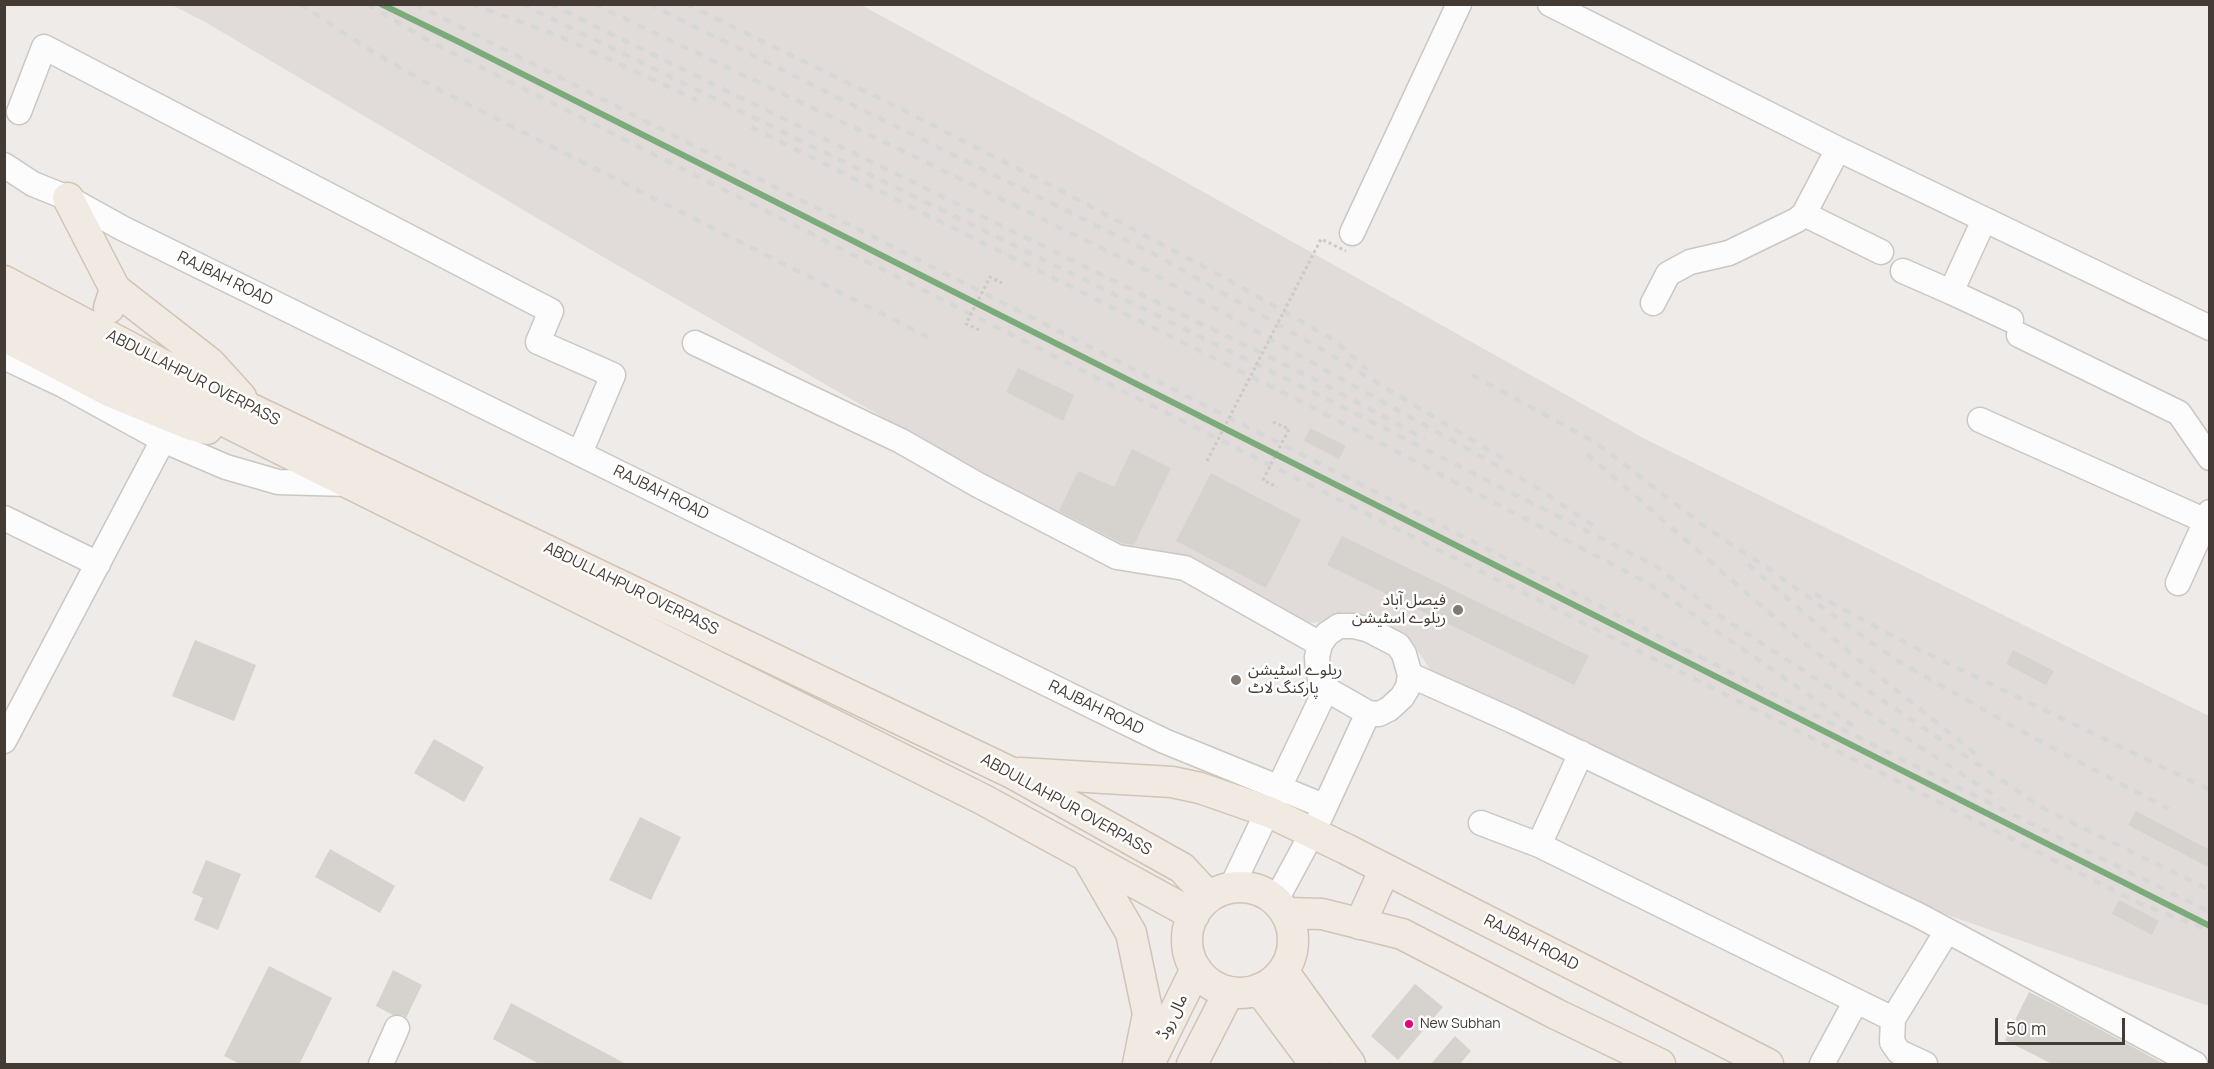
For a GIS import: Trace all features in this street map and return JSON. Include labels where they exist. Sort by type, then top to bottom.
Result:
[{"type":"main road","points":[[68,198],[116,289],[210,363],[251,409]]},
{"type":"main road","points":[[4,281],[16,328]]},
{"type":"main road","points":[[102,331],[116,289]]},
{"type":"main road","name":"ABDULLAHPUR OVERPASS","points":[[16,328],[102,331],[201,385],[1012,773],[1182,868],[1211,900]]},
{"type":"main road","name":"ABDULLAHPUR OVERPASS","points":[[16,328],[274,445],[973,795],[1086,855],[1211,900]]},
{"type":"main road","name":"RAJBAH ROAD","points":[[1012,773],[1172,782],[1274,800],[1318,820],[1386,869],[1721,1054],[1768,1065]]},
{"type":"main road","points":[[1086,855],[1131,933],[1148,1014],[1138,1065]]},
{"type":"main road","points":[[1360,924],[1386,869]]},
{"type":"main road","points":[[1247,887],[1262,892],[1281,907],[1292,928],[1293,943],[1290,958],[1272,982],[1244,993],[1229,992],[1216,987],[1196,969],[1187,942],[1189,928],[1211,900],[1247,887]]},
{"type":"main road","points":[[1281,907],[1322,914],[1402,934],[1643,1061]]},
{"type":"main road","name":"مال روڈ","points":[[1149,1065],[1196,969]]},
{"type":"main road","points":[[1282,971],[1350,1065]]},
{"type":"main road","points":[[1259,989],[1315,1065]]},
{"type":"main road","points":[[1192,1065],[1229,992]]},
{"type":"street","points":[[1349,242],[1459,4]]},
{"type":"street","points":[[1550,4],[1838,149],[2210,328]]},
{"type":"street","points":[[20,112],[44,47],[551,311],[538,342],[613,375],[579,453]]},
{"type":"street","points":[[1653,303],[1668,274],[1690,262],[1729,253],[1797,220],[1804,214],[1838,149]]},
{"type":"street","name":"RAJBAH ROAD","points":[[4,165],[33,184],[68,198],[122,228],[1164,741],[1274,800]]},
{"type":"street","points":[[1804,214],[1881,252]]},
{"type":"street","points":[[1951,292],[1984,220]]},
{"type":"street","points":[[1903,271],[1951,292],[2180,413],[2210,458]]},
{"type":"street","points":[[16,328],[63,385],[163,440],[226,467],[278,482],[353,484]]},
{"type":"street","points":[[695,343],[901,441],[978,485],[1116,557],[1185,568],[1320,644]]},
{"type":"street","points":[[1980,420],[2208,516],[2202,547],[2178,582]]},
{"type":"street","points":[[4,741],[163,440]]},
{"type":"street","points":[[4,518],[98,564]]},
{"type":"street","points":[[1340,626],[1354,626],[1369,630],[1398,645],[1404,654],[1410,675],[1408,687],[1402,697],[1389,709],[1379,714],[1368,714],[1326,689],[1318,671],[1317,657],[1320,644],[1328,634],[1340,626]]},
{"type":"street","points":[[1410,675],[1581,753],[1947,931],[2195,1065]]},
{"type":"street","points":[[1211,900],[1274,800],[1326,689]]},
{"type":"street","points":[[1281,907],[1318,820],[1368,714]]},
{"type":"street","points":[[1539,844],[1581,753]]},
{"type":"street","points":[[1481,823],[1539,844],[1893,1019]]},
{"type":"street","points":[[1925,1065],[1899,1052],[1892,1042],[1893,1019],[1947,931]]},
{"type":"street","points":[[1822,1065],[1856,1001]]},
{"type":"street","points":[[381,1065],[397,1028]]},
{"type":"path","points":[[1207,461],[1320,239],[1349,242]]},
{"type":"path","points":[[979,330],[966,324],[990,277],[1002,283]]},
{"type":"path","points":[[1273,422],[1289,429],[1263,480],[1277,487]]},
{"type":"shaded area","points":[[172,5],[861,5],[1098,133],[1645,439],[2209,716],[2209,1006],[1913,903],[1432,672],[1413,644],[1354,620],[1307,623],[1123,555],[598,254],[205,22]]},
{"type":"building","points":[[1018,368],[1074,395],[1063,421],[1006,392]]},
{"type":"building","points":[[1310,428],[1346,446],[1339,459],[1304,441]]},
{"type":"building","points":[[1132,449],[1171,468],[1134,545],[1122,543],[1059,511],[1078,471],[1114,487]]},
{"type":"building","points":[[1211,473],[1301,520],[1266,588],[1176,541]]},
{"type":"building","name":"فیصل آباد ریلوے اسٹیشن","points":[[1342,536],[1589,656],[1574,685],[1327,565]]},
{"type":"building","points":[[195,640],[256,665],[234,721],[172,696]]},
{"type":"building","points":[[2013,650],[2054,671],[2046,685],[2006,664]]},
{"type":"building","points":[[434,739],[484,767],[464,802],[414,773]]},
{"type":"building","points":[[2136,811],[2210,850],[2210,868],[2128,825]]},
{"type":"building","points":[[640,817],[681,837],[651,900],[609,880]]},
{"type":"building","points":[[330,849],[395,886],[380,913],[315,877]]},
{"type":"building","points":[[206,860],[241,874],[218,930],[194,920],[203,898],[192,893]]},
{"type":"building","points":[[2119,900],[2159,921],[2152,935],[2112,914]]},
{"type":"building","points":[[269,966],[332,998],[299,1065],[242,1065],[224,1056]]},
{"type":"building","points":[[393,970],[422,985],[406,1018],[402,1015],[393,1015],[376,1006]]},
{"type":"building","points":[[1415,984],[1443,1007],[1398,1060],[1371,1036]]},
{"type":"building","points":[[2029,992],[2166,1065],[2054,1065],[2005,1040]]},
{"type":"building","points":[[511,1003],[628,1065],[541,1065],[493,1039]]},
{"type":"building","points":[[1455,1036],[1471,1051],[1459,1065],[1430,1065]]},
{"type":"railway","points":[[300,4],[373,52],[434,87],[932,339]]},
{"type":"railway","points":[[367,4],[431,42],[2141,904],[2210,931]]},
{"type":"railway","points":[[415,4],[1903,760],[2210,912]]},
{"type":"railway","points":[[471,4],[559,36],[697,100]]},
{"type":"railway","points":[[522,4],[1311,391],[1654,565],[1726,620],[2000,799]]},
{"type":"railway","points":[[550,4],[1320,382],[1425,439]]},
{"type":"railway","points":[[594,4],[922,160],[1146,270],[1534,486],[1600,530]]},
{"type":"railway","points":[[649,4],[1156,255],[1326,352],[1507,461]]},
{"type":"railway","points":[[686,4],[883,100],[1225,278],[1334,340],[1368,370]]},
{"type":"railway","points":[[751,127],[1302,402],[1648,583],[1856,728]]},
{"type":"railway","points":[[1472,375],[1595,442],[1704,526],[1769,569],[1896,660],[2030,736],[2169,809]]},
{"type":"railway","points":[[1587,454],[1804,643],[1861,686],[2046,810],[2210,890]]},
{"type":"railway","points":[[1748,564],[1855,657],[1976,754]]},
{"type":"railway","points":[[1815,594],[1908,644],[2210,790]]},
{"type":"transit line","points":[[381,4],[2210,926]]},
{"type":"place","name":"فیصل آباد ریلوے اسٹیشن","points":[[1458,610]]},
{"type":"place","name":"ریلوے اسٹیشن پارکنگ لاٹ","points":[[1236,680]]},
{"type":"place","name":"New Subhan","points":[[1409,1024]]}]
